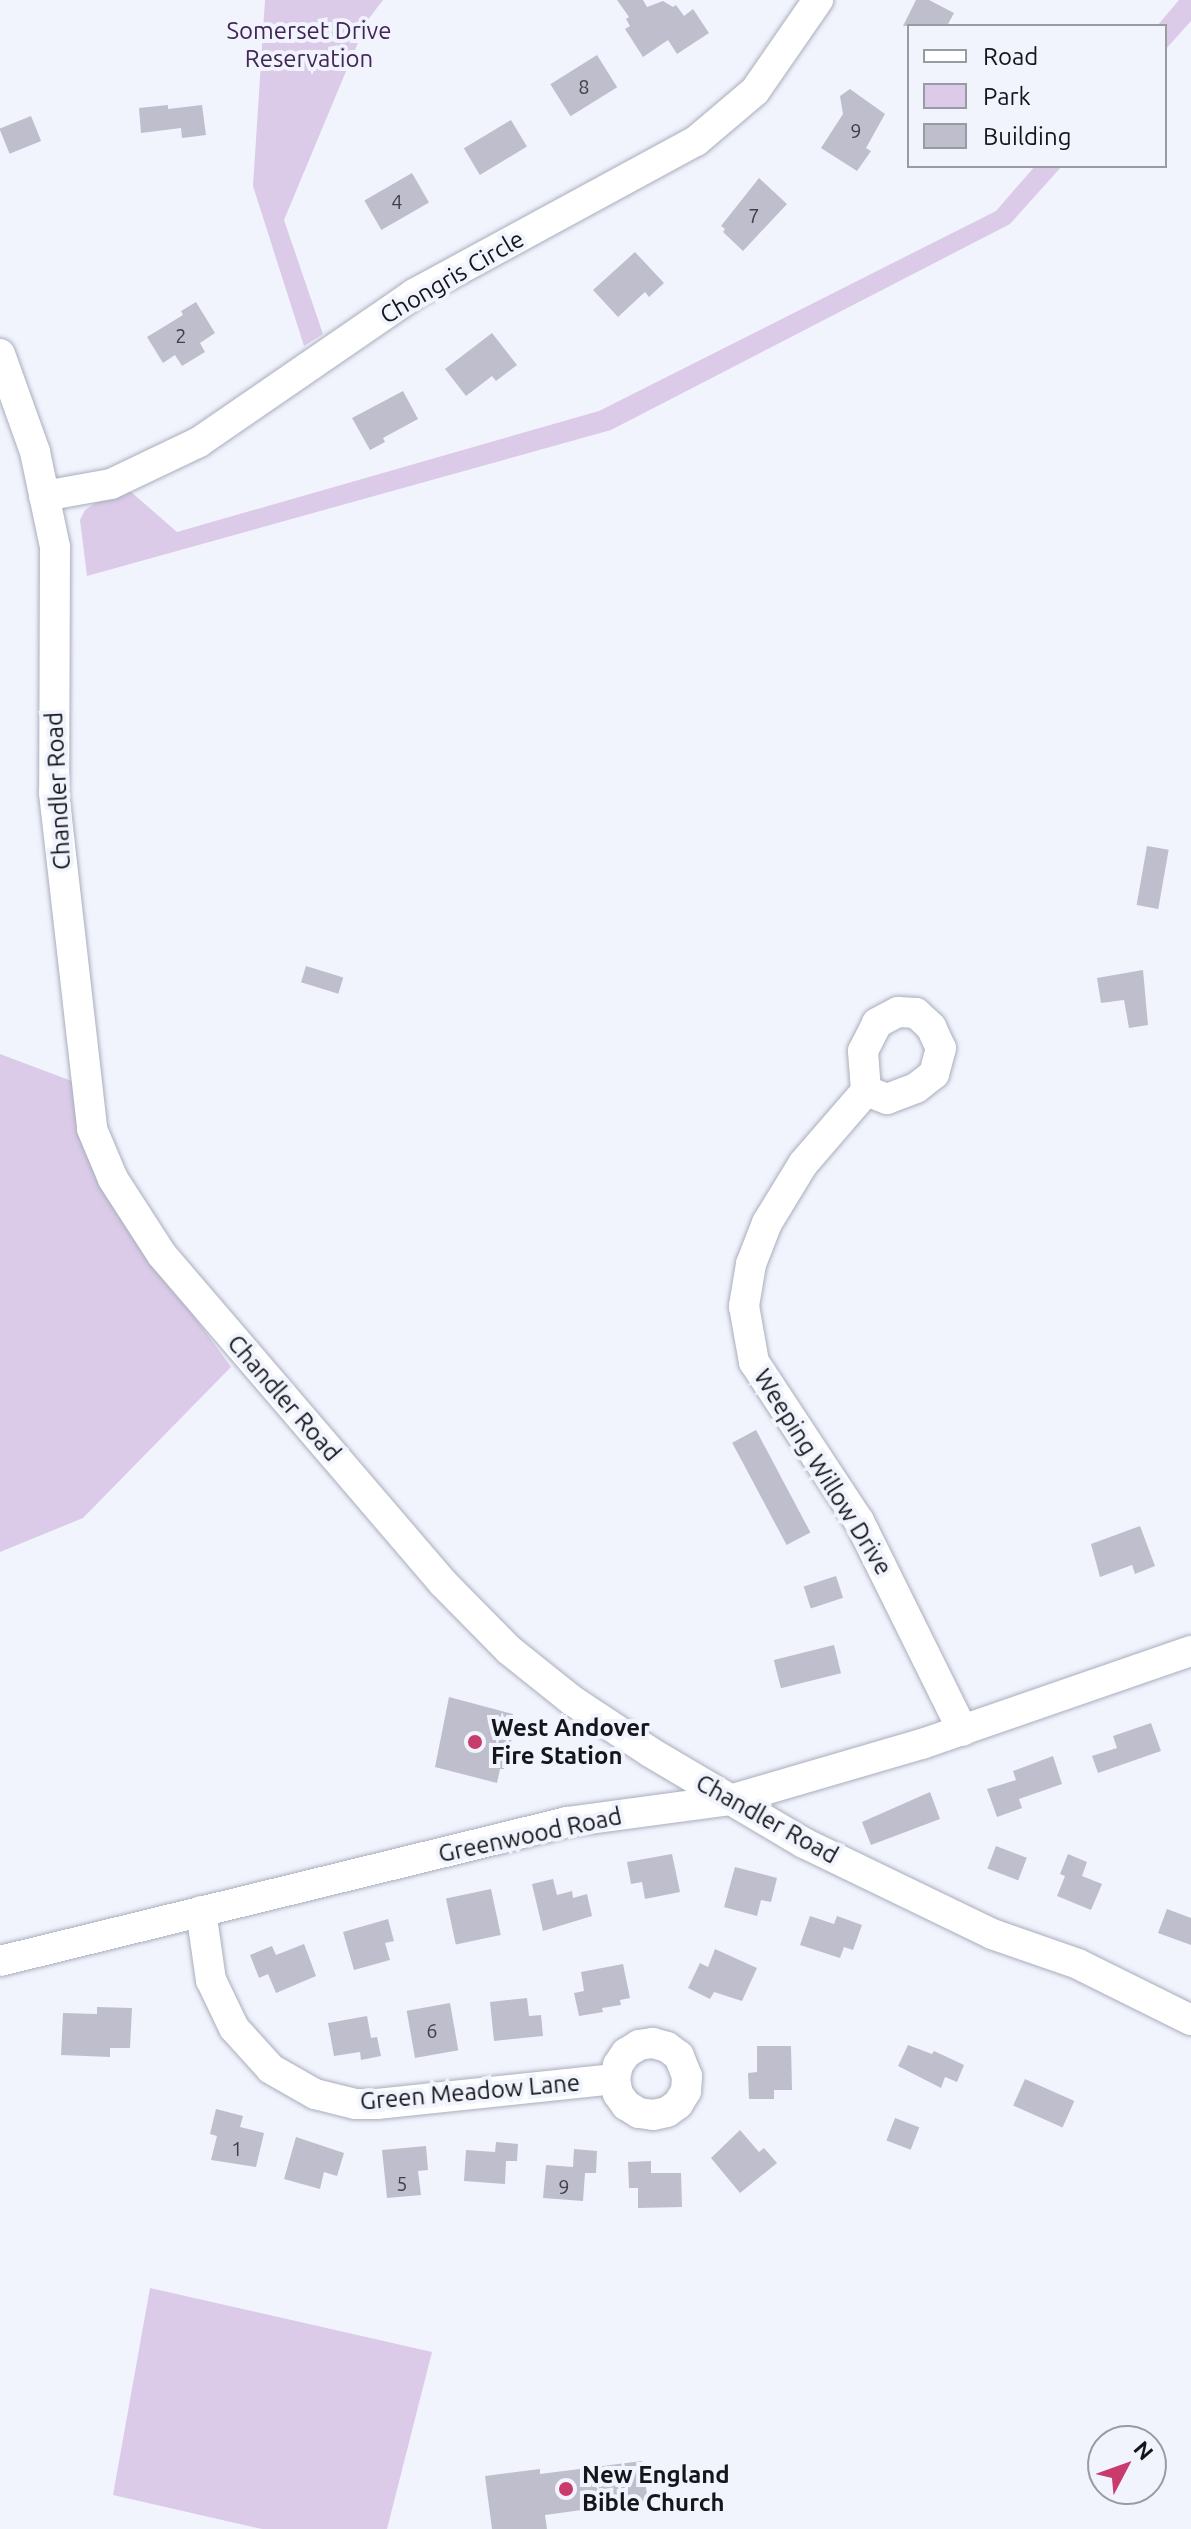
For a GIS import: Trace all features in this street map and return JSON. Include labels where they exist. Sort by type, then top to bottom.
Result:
[{"type":"street","name":"Chongris Circle","points":[[44,496],[111,484],[199,442],[414,294],[696,141],[755,91],[818,0]]},
{"type":"street","name":"Chandler Road","points":[[0,354],[35,452],[55,547],[54,793],[92,1129],[113,1179],[162,1255],[443,1583],[509,1650],[573,1701],[804,1843],[992,1934],[1078,1964],[1191,2020]]},
{"type":"street","name":"Weeping Willow Drive","points":[[866,1091],[803,1164],[767,1223],[751,1264],[744,1306],[754,1362],[859,1521],[963,1731]]},
{"type":"street","name":"Greenwood Road","points":[[0,1961],[567,1822],[730,1800],[963,1731],[1191,1651]]},
{"type":"street","name":"Green Meadow Lane","points":[[201,1911],[211,1980],[234,2028],[271,2069],[315,2094],[336,2101],[377,2104],[615,2079]]},
{"type":"green space","name":"Somerset Drive Reservation","points":[[265,0],[383,0],[367,21],[284,220],[323,334],[304,346],[253,186]]},
{"type":"green space","points":[[1179,0],[1191,0],[1191,21],[1167,48],[1167,24],[1159,24]]},
{"type":"green space","points":[[1033,168],[1060,168],[1010,224],[611,430],[87,576],[80,520],[85,510],[97,502],[130,491],[177,532],[599,411],[996,211]]},
{"type":"green space","points":[[0,1054],[77,1083],[130,1228],[231,1367],[83,1518],[0,1552]]},
{"type":"green space","points":[[150,2288],[432,2352],[387,2529],[262,2529],[113,2495]]},
{"type":"building","points":[[617,0],[643,0],[647,7],[663,1],[673,7],[676,5],[684,16],[693,9],[709,33],[677,54],[668,40],[643,57],[625,29],[630,26],[626,19],[629,17]]},
{"type":"building","points":[[916,0],[929,0],[954,13],[948,24],[903,26]]},
{"type":"building","points":[[597,55],[617,87],[570,116],[550,84]]},
{"type":"building","points":[[850,89],[885,114],[866,148],[871,151],[857,171],[821,148],[843,114],[840,96]]},
{"type":"building","points":[[168,105],[168,109],[202,105],[206,135],[182,138],[181,128],[141,133],[139,108]]},
{"type":"building","points":[[31,116],[41,141],[10,154],[0,129]]},
{"type":"building","points":[[511,120],[527,147],[480,175],[464,148]]},
{"type":"building","points":[[412,173],[429,202],[381,230],[364,201]]},
{"type":"building","points":[[759,178],[787,204],[743,251],[723,232],[725,229],[721,226]]},
{"type":"building","points":[[635,252],[664,283],[649,297],[645,292],[618,317],[593,290]]},
{"type":"building","points":[[196,302],[215,333],[200,343],[205,352],[182,366],[175,355],[163,363],[147,337],[183,315],[181,311]]},
{"type":"building","points":[[492,333],[517,365],[496,381],[492,376],[466,396],[445,369]]},
{"type":"building","points":[[403,391],[418,419],[383,438],[385,442],[370,450],[352,418]]},
{"type":"building","points":[[1147,846],[1169,850],[1158,909],[1137,905]]},
{"type":"building","points":[[306,966],[343,977],[338,994],[301,982]]},
{"type":"building","points":[[1143,970],[1148,1025],[1129,1028],[1124,1000],[1101,1003],[1097,978]]},
{"type":"building","points":[[756,1430],[810,1532],[787,1545],[732,1443]]},
{"type":"building","points":[[1140,1526],[1155,1566],[1135,1574],[1132,1565],[1100,1577],[1091,1544]]},
{"type":"building","points":[[836,1576],[843,1598],[811,1608],[804,1587]]},
{"type":"building","points":[[834,1645],[841,1673],[781,1688],[774,1660]]},
{"type":"building","name":"West Andover Fire Station","points":[[449,1697],[513,1714],[509,1729],[514,1730],[497,1783],[435,1767]]},
{"type":"building","points":[[1151,1723],[1161,1751],[1098,1773],[1092,1756],[1117,1748],[1113,1736]]},
{"type":"building","points":[[1053,1756],[1062,1784],[1019,1799],[1022,1808],[997,1817],[987,1789],[1016,1780],[1013,1771]]},
{"type":"building","points":[[930,1792],[940,1819],[871,1845],[862,1822]]},
{"type":"building","points":[[996,1846],[1027,1858],[1018,1880],[987,1868]]},
{"type":"building","points":[[672,1854],[680,1892],[645,1899],[642,1882],[631,1884],[627,1862]]},
{"type":"building","points":[[1068,1854],[1087,1862],[1082,1876],[1102,1884],[1091,1910],[1057,1896],[1065,1876],[1060,1874]]},
{"type":"building","points":[[735,1867],[777,1878],[771,1902],[761,1900],[757,1916],[724,1907]]},
{"type":"building","points":[[553,1879],[557,1895],[572,1891],[573,1898],[587,1894],[592,1916],[543,1931],[532,1884]]},
{"type":"building","points":[[491,1889],[501,1935],[456,1945],[446,1899]]},
{"type":"building","points":[[1167,1909],[1191,1918],[1191,1945],[1158,1933]]},
{"type":"building","points":[[810,1916],[834,1924],[837,1916],[862,1925],[853,1950],[844,1947],[840,1958],[800,1945]]},
{"type":"building","points":[[388,1919],[394,1941],[385,1943],[390,1960],[354,1970],[343,1932]]},
{"type":"building","points":[[304,1944],[316,1976],[276,1993],[268,1974],[259,1978],[250,1955],[272,1946],[276,1955]]},
{"type":"building","points":[[715,1949],[757,1968],[742,2001],[714,1992],[710,1999],[688,1988],[700,1963],[708,1967]]},
{"type":"building","points":[[623,1964],[630,1998],[620,2000],[621,2005],[602,2008],[603,2012],[579,2016],[574,1993],[584,1991],[581,1972]]},
{"type":"building","points":[[527,1998],[529,2016],[541,2015],[543,2036],[494,2041],[490,2002]]},
{"type":"building","points":[[450,2003],[458,2050],[415,2058],[407,2011]]},
{"type":"building","points":[[97,2007],[132,2008],[130,2048],[110,2048],[110,2057],[61,2055],[63,2013],[97,2014]]},
{"type":"building","points":[[367,2016],[371,2038],[377,2037],[381,2056],[361,2060],[360,2052],[334,2056],[328,2023]]},
{"type":"building","points":[[908,2045],[932,2054],[934,2051],[964,2065],[957,2082],[945,2077],[941,2088],[898,2066]]},
{"type":"building","points":[[757,2046],[791,2046],[792,2090],[774,2090],[774,2099],[749,2099],[748,2073],[757,2072]]},
{"type":"building","points":[[1025,2079],[1074,2101],[1063,2127],[1013,2105]]},
{"type":"building","points":[[216,2109],[243,2116],[240,2127],[264,2133],[256,2167],[211,2160],[217,2136],[210,2134]]},
{"type":"building","points":[[895,2118],[919,2127],[911,2150],[886,2140]]},
{"type":"building","points":[[740,2130],[759,2152],[764,2148],[777,2163],[740,2193],[711,2158]]},
{"type":"building","points":[[296,2137],[344,2153],[337,2176],[324,2172],[320,2189],[284,2179]]},
{"type":"building","points":[[496,2142],[518,2144],[517,2161],[506,2161],[505,2184],[464,2181],[466,2150],[495,2152]]},
{"type":"building","points":[[426,2146],[428,2170],[418,2171],[421,2195],[387,2198],[382,2150]]},
{"type":"building","points":[[574,2149],[597,2151],[596,2173],[585,2173],[583,2201],[543,2198],[546,2165],[573,2167]]},
{"type":"building","points":[[651,2161],[651,2173],[681,2173],[682,2207],[638,2208],[638,2188],[629,2188],[628,2162]]},
{"type":"building","name":"New England Bible Church","points":[[642,2461],[648,2501],[545,2515],[547,2529],[492,2529],[485,2476],[540,2469],[540,2474]]},
{"type":"place","name":"West Andover Fire Station","points":[[475,1742]]},
{"type":"place","name":"New England Bible Church","points":[[566,2489]]}]
